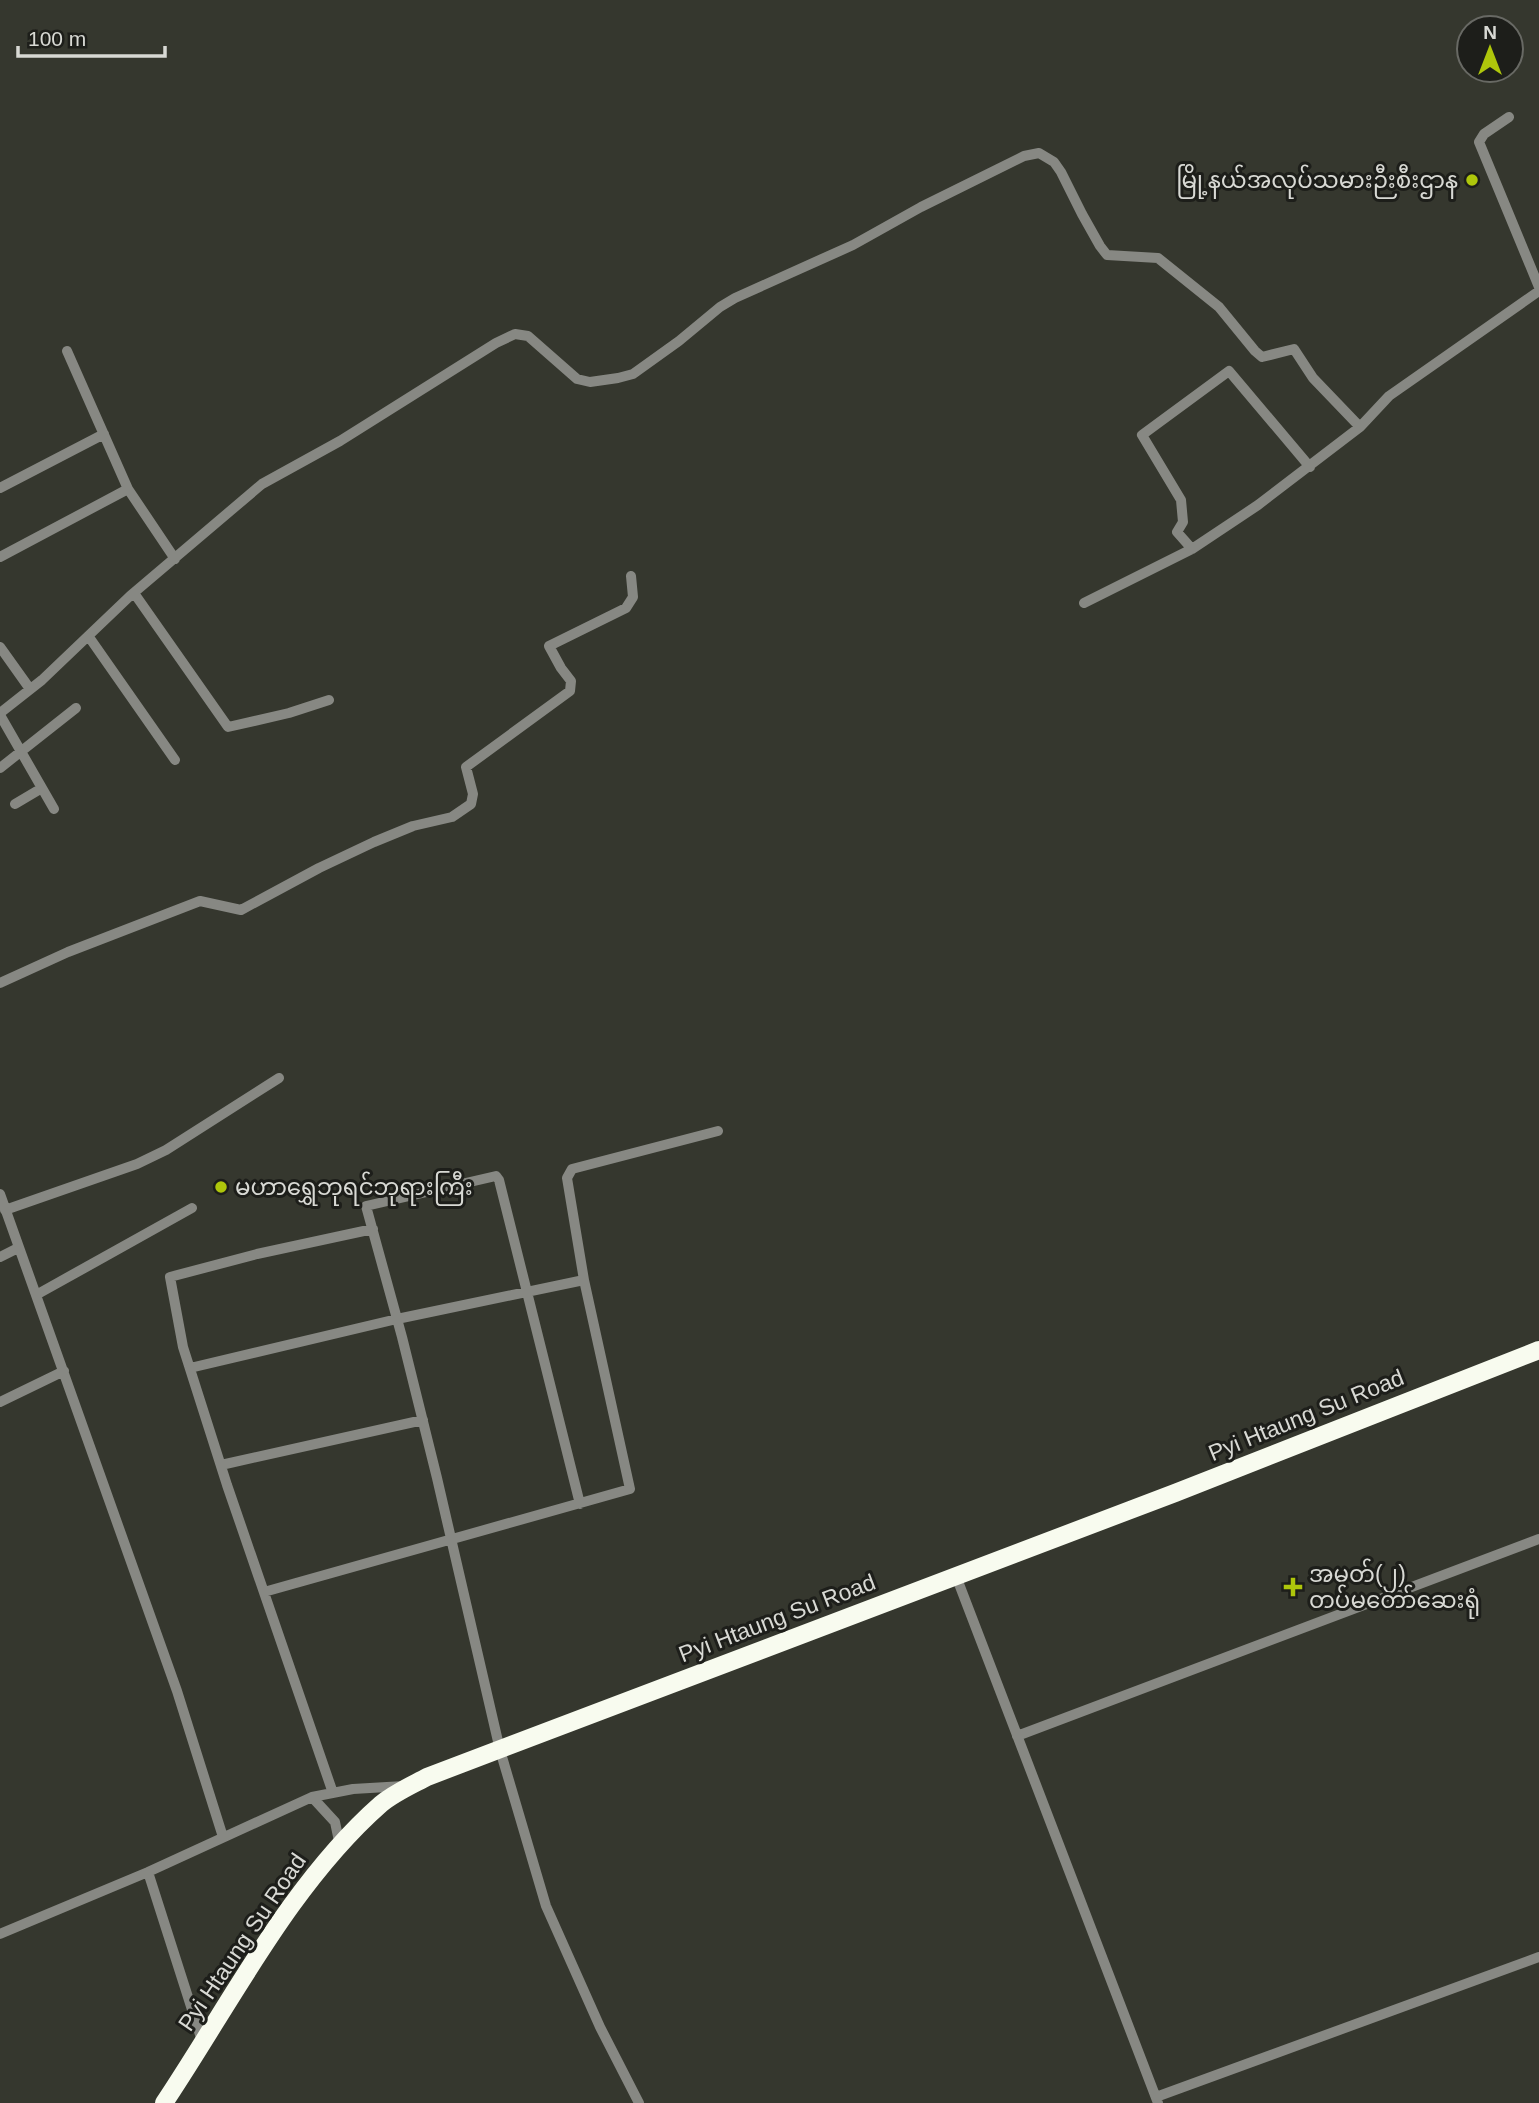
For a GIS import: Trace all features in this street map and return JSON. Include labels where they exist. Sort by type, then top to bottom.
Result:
[{"type":"highway","name":"Pyi Htaung Su Road","points":[[164,2103],[272,1934],[327,1859],[383,1802],[427,1777],[1539,1350]]},
{"type":"street","points":[[1084,603],[1192,549],[1310,467],[1360,427],[1389,396],[1539,289],[1479,142],[1484,134],[1509,117]]},
{"type":"street","points":[[54,809],[0,714],[89,637],[134,593],[262,484],[340,441],[496,343],[515,334],[527,336],[577,379],[590,382],[633,374],[734,298],[853,245],[1017,159],[1039,153],[1054,162],[1107,254],[1158,258],[1219,307],[1262,357],[1294,349],[1314,378],[1360,427]]},
{"type":"street","points":[[67,351],[128,489],[175,559]]},
{"type":"street","points":[[1192,549],[1177,532],[1182,522],[1181,500],[1142,435],[1229,371],[1310,467]]},
{"type":"street","points":[[0,488],[104,434]]},
{"type":"street","points":[[0,557],[128,489]]},
{"type":"street","points":[[0,983],[68,952],[200,901],[240,910],[318,868],[374,842],[413,826],[452,817],[471,804],[473,793],[466,767],[570,691],[571,681],[549,646],[626,608],[633,597],[631,576]]},
{"type":"street","points":[[134,593],[228,727],[289,713],[329,700]]},
{"type":"street","points":[[89,637],[175,760]]},
{"type":"street","points":[[0,647],[30,689]]},
{"type":"street","points":[[0,768],[76,708]]},
{"type":"street","points":[[15,804],[42,788]]},
{"type":"street","points":[[5,1210],[137,1164],[166,1150],[279,1078]]},
{"type":"street","points":[[264,1592],[630,1489],[584,1280],[567,1178],[572,1169],[718,1131]]},
{"type":"street","points":[[580,1504],[499,1180],[496,1176],[366,1206],[423,1420],[500,1750],[546,1906],[600,2027],[639,2103]]},
{"type":"street","points":[[0,1194],[177,1691],[223,1837]]},
{"type":"street","points":[[36,1295],[192,1208]]},
{"type":"street","points":[[333,1793],[220,1465],[183,1347],[170,1277],[373,1228]]},
{"type":"street","points":[[0,1257],[18,1248]]},
{"type":"street","points":[[190,1368],[397,1319],[584,1280]]},
{"type":"street","points":[[0,1402],[64,1371]]},
{"type":"street","points":[[220,1465],[423,1420]]},
{"type":"street","points":[[1017,1736],[1539,1539]]},
{"type":"street","points":[[956,1576],[1157,2100],[1539,1957]]},
{"type":"street","points":[[0,1934],[148,1872],[312,1797],[353,1789],[413,1785]]},
{"type":"street","points":[[312,1797],[335,1822],[340,1846]]},
{"type":"street","points":[[148,1872],[203,2044]]},
{"type":"place","name":"မြို့နယ်အလုပ်သမားဉီးစီးဌာန","points":[[1472,180]]},
{"type":"place","name":"မဟာရွှေဘုရင်ဘုရားကြီး","points":[[221,1187]]},
{"type":"place","name":"အမှတ်(၂) တပ်မတော်ဆေးရုံ","points":[[1293,1587]]}]
